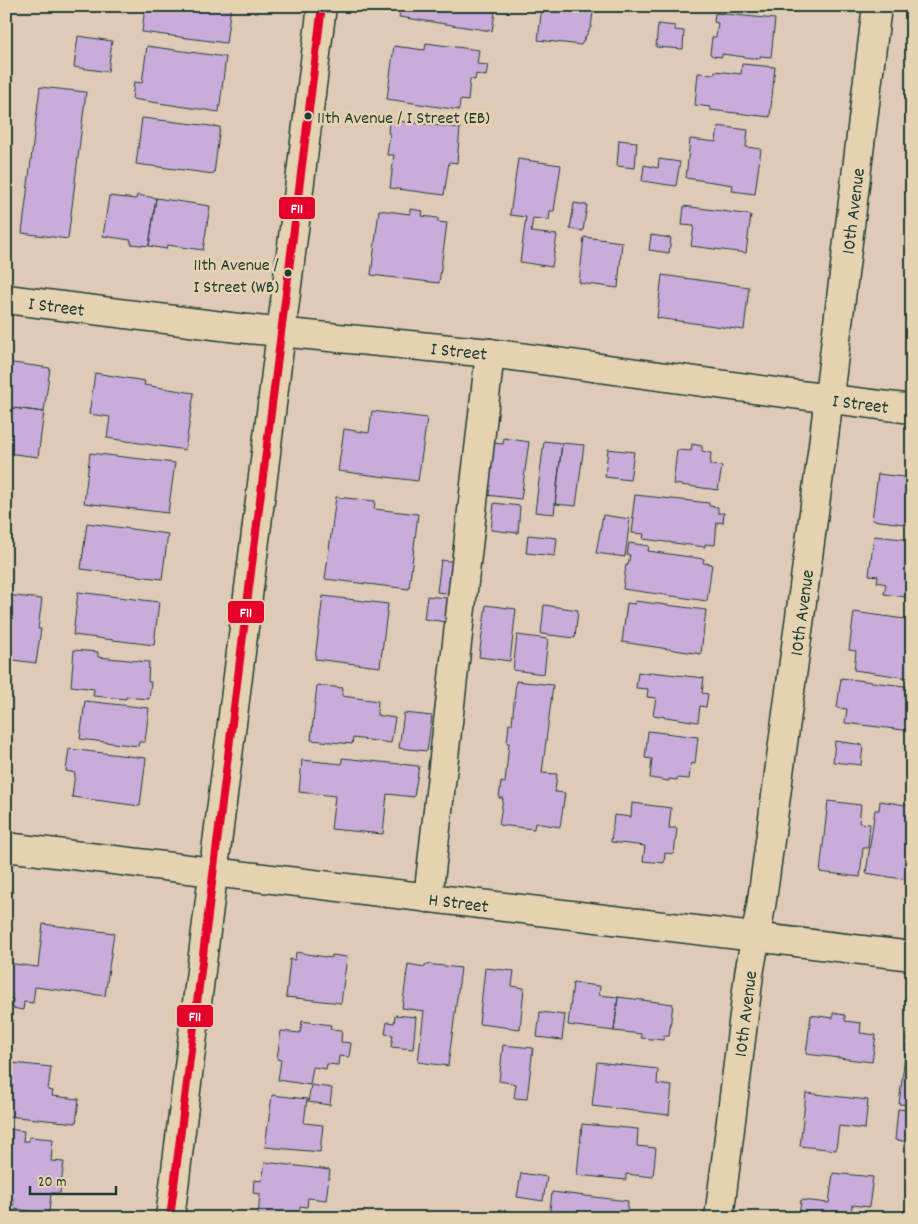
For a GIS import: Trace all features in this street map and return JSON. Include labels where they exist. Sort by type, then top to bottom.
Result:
[{"type":"street","points":[[170,1218],[322,6]]},
{"type":"street","name":"10th Avenue","points":[[718,1218],[749,974],[756,938],[828,399],[877,6]]},
{"type":"street","name":"I Street","points":[[6,299],[229,326],[490,353],[912,409]]},
{"type":"street","points":[[428,898],[490,353]]},
{"type":"street","name":"H Street","points":[[7,852],[214,872],[912,956]]},
{"type":"building","points":[[145,6],[231,6],[226,43],[142,32]]},
{"type":"building","points":[[401,6],[496,6],[492,31],[399,17]]},
{"type":"building","points":[[542,6],[594,6],[591,27],[581,45],[538,40]]},
{"type":"building","points":[[715,13],[775,19],[771,57],[760,56],[760,59],[722,54],[722,57],[710,54],[712,37],[716,37],[718,23],[714,22]]},
{"type":"building","points":[[658,24],[675,26],[675,30],[684,31],[683,49],[656,47]]},
{"type":"building","points":[[78,36],[112,41],[108,72],[74,67]]},
{"type":"building","points":[[426,43],[479,50],[477,64],[488,65],[486,76],[476,74],[475,80],[470,79],[468,101],[460,100],[459,110],[387,99],[394,46],[425,50]]},
{"type":"building","points":[[147,46],[226,57],[219,112],[132,99],[134,82],[142,83]]},
{"type":"building","points":[[742,64],[775,67],[770,117],[710,110],[710,107],[695,105],[698,73],[715,74],[715,71],[741,74]]},
{"type":"building","points":[[40,87],[86,92],[68,239],[22,233]]},
{"type":"building","points":[[142,118],[220,127],[214,174],[136,164]]},
{"type":"building","points":[[389,120],[460,128],[457,163],[449,162],[444,195],[390,188],[394,155],[387,155],[390,133],[388,133]]},
{"type":"building","points":[[718,126],[748,130],[746,147],[761,149],[755,194],[732,191],[733,185],[686,178],[690,139],[716,142]]},
{"type":"building","points":[[619,140],[637,142],[635,168],[617,166]]},
{"type":"building","points":[[518,159],[561,165],[554,211],[550,211],[549,220],[533,218],[531,232],[557,235],[552,267],[520,262],[526,217],[510,215]]},
{"type":"building","points":[[659,159],[680,162],[676,186],[642,181],[644,165],[658,168]]},
{"type":"building","points":[[137,195],[156,198],[149,246],[131,244],[131,240],[103,236],[109,196],[136,199]]},
{"type":"building","points":[[156,198],[210,206],[203,250],[167,245],[166,249],[149,246]]},
{"type":"building","points":[[574,203],[587,205],[583,231],[570,229]]},
{"type":"building","points":[[684,206],[751,215],[746,253],[691,246],[694,226],[682,225]]},
{"type":"building","points":[[410,209],[423,211],[422,216],[438,218],[438,222],[447,223],[439,283],[371,275],[379,210],[410,214]]},
{"type":"building","points":[[651,235],[671,238],[669,253],[649,250]]},
{"type":"building","points":[[584,237],[622,242],[618,288],[579,283]]},
{"type":"building","points":[[662,275],[749,287],[744,330],[657,318]]},
{"type":"building","points":[[912,297],[912,333],[907,333]]},
{"type":"building","points":[[6,362],[50,368],[44,412],[6,407]]},
{"type":"building","points":[[95,373],[145,381],[144,385],[194,393],[185,450],[107,438],[110,417],[89,414]]},
{"type":"building","points":[[6,407],[44,412],[38,457],[6,453]]},
{"type":"building","points":[[372,411],[427,418],[418,481],[338,471],[344,429],[369,433]]},
{"type":"building","points":[[504,438],[529,442],[521,499],[486,495],[492,443],[503,444]]},
{"type":"building","points":[[544,441],[562,443],[554,514],[535,512]]},
{"type":"building","points":[[562,443],[584,445],[576,506],[555,504]]},
{"type":"building","points":[[692,444],[702,446],[702,451],[711,453],[710,465],[722,466],[718,490],[673,484],[677,450],[691,451]]},
{"type":"building","points":[[608,449],[634,452],[630,480],[605,477]]},
{"type":"building","points":[[90,453],[175,463],[168,513],[84,503]]},
{"type":"building","points":[[878,474],[912,478],[912,525],[872,520]]},
{"type":"building","points":[[635,495],[709,503],[709,506],[718,507],[718,513],[724,513],[723,523],[717,522],[715,545],[705,544],[705,547],[643,539],[644,534],[632,533]]},
{"type":"building","points":[[336,497],[375,501],[374,509],[418,514],[409,589],[325,579]]},
{"type":"building","points":[[494,503],[520,506],[518,533],[491,530]]},
{"type":"building","points":[[603,515],[630,519],[625,557],[596,553]]},
{"type":"building","points":[[87,523],[168,534],[162,579],[81,569]]},
{"type":"building","points":[[528,535],[557,538],[555,556],[526,553]]},
{"type":"building","points":[[874,536],[912,540],[912,598],[884,594],[886,584],[877,582],[878,576],[869,575]]},
{"type":"building","points":[[629,543],[649,546],[648,551],[704,559],[703,563],[712,564],[707,601],[623,589],[626,565],[628,565],[630,555],[627,555]]},
{"type":"building","points":[[441,560],[458,562],[453,594],[437,592]]},
{"type":"building","points":[[78,592],[159,602],[154,645],[73,635]]},
{"type":"building","points":[[6,595],[42,599],[38,629],[41,629],[36,663],[6,659]]},
{"type":"building","points":[[323,596],[388,604],[380,667],[315,659]]},
{"type":"building","points":[[427,596],[457,599],[455,623],[424,619]]},
{"type":"building","points":[[635,601],[706,610],[701,654],[622,642],[627,603],[635,604]]},
{"type":"building","points":[[486,605],[516,609],[510,661],[479,657]]},
{"type":"building","points":[[544,605],[578,610],[575,638],[541,634]]},
{"type":"building","points":[[854,612],[912,620],[912,660],[909,678],[854,670],[856,651],[849,650]]},
{"type":"building","points":[[517,635],[548,639],[544,674],[513,670]]},
{"type":"building","points":[[74,650],[98,652],[98,657],[149,662],[148,682],[151,682],[149,699],[93,696],[94,689],[71,686]]},
{"type":"building","points":[[638,672],[704,678],[702,693],[708,694],[706,707],[700,706],[698,722],[653,715],[656,698],[647,697],[648,689],[636,688]]},
{"type":"building","points":[[841,678],[912,687],[912,731],[845,723],[847,709],[837,708]]},
{"type":"building","points":[[516,681],[553,685],[542,773],[557,774],[555,792],[565,793],[560,827],[535,823],[534,829],[499,825],[503,798],[499,798],[501,782],[505,783],[509,724],[512,724]]},
{"type":"building","points":[[317,685],[343,688],[342,696],[378,701],[377,715],[395,718],[391,743],[353,738],[352,744],[311,740]]},
{"type":"building","points":[[85,701],[149,708],[145,742],[139,742],[138,746],[80,739]]},
{"type":"building","points":[[404,713],[432,716],[427,751],[399,748]]},
{"type":"building","points":[[648,731],[698,737],[695,764],[691,763],[689,779],[677,778],[677,780],[669,779],[669,781],[650,778],[652,759],[645,758]]},
{"type":"building","points":[[835,741],[863,745],[861,765],[833,762]]},
{"type":"building","points":[[69,749],[146,758],[140,806],[72,797],[75,773],[66,771]]},
{"type":"building","points":[[342,758],[419,766],[414,797],[387,794],[383,834],[331,829],[335,796],[299,792],[302,760],[342,764]]},
{"type":"building","points":[[828,801],[861,805],[859,823],[870,824],[868,848],[863,848],[860,877],[820,872]]},
{"type":"building","points":[[880,801],[912,806],[912,852],[908,880],[866,873],[875,810],[879,810]]},
{"type":"building","points":[[632,803],[671,808],[669,828],[677,828],[674,854],[665,853],[664,863],[643,861],[645,846],[611,842],[614,815],[631,817]]},
{"type":"building","points":[[43,924],[114,933],[105,996],[35,987],[33,1003],[24,1002],[23,1010],[12,1008],[13,999],[6,998],[6,963],[38,967]]},
{"type":"building","points":[[296,952],[331,958],[332,955],[347,957],[341,1003],[286,997],[290,959],[295,960]]},
{"type":"building","points":[[408,964],[425,967],[426,964],[461,968],[448,1066],[418,1062],[424,1011],[402,1008]]},
{"type":"building","points":[[485,968],[514,971],[512,986],[524,988],[520,1029],[479,1024]]},
{"type":"building","points":[[573,983],[600,986],[599,995],[618,997],[614,1031],[568,1025]]},
{"type":"building","points":[[618,997],[673,1004],[669,1036],[664,1036],[663,1040],[641,1038],[641,1034],[614,1031]]},
{"type":"building","points":[[540,1012],[565,1015],[562,1040],[537,1037]]},
{"type":"building","points":[[833,1013],[845,1015],[845,1021],[861,1023],[860,1033],[876,1035],[872,1062],[806,1054],[811,1015],[833,1018]]},
{"type":"building","points":[[395,1015],[416,1017],[413,1049],[391,1047],[393,1035],[385,1034],[387,1022],[394,1023]]},
{"type":"building","points":[[302,1021],[331,1025],[330,1029],[342,1030],[341,1042],[351,1043],[349,1057],[339,1056],[338,1065],[327,1064],[326,1069],[313,1067],[310,1085],[278,1080],[281,1060],[277,1059],[281,1031],[300,1033]]},
{"type":"building","points":[[908,1031],[912,1031],[912,1105],[899,1104]]},
{"type":"building","points":[[503,1045],[533,1048],[527,1099],[514,1098],[516,1084],[499,1081]]},
{"type":"building","points":[[597,1062],[658,1069],[657,1084],[672,1086],[669,1115],[592,1106]]},
{"type":"building","points":[[13,1063],[51,1067],[48,1090],[53,1091],[52,1096],[79,1099],[76,1123],[7,1116],[6,1065],[13,1066]]},
{"type":"building","points":[[311,1085],[332,1088],[330,1105],[308,1102]]},
{"type":"building","points":[[806,1093],[868,1100],[865,1129],[839,1126],[836,1150],[800,1146]]},
{"type":"building","points":[[272,1095],[307,1099],[304,1123],[323,1125],[320,1152],[265,1147]]},
{"type":"building","points":[[898,1109],[912,1110],[911,1142],[895,1140]]},
{"type":"building","points":[[582,1124],[638,1129],[637,1146],[656,1148],[653,1177],[626,1174],[626,1180],[577,1175]]},
{"type":"building","points":[[7,1129],[24,1131],[23,1141],[29,1141],[29,1137],[53,1139],[51,1161],[64,1162],[60,1193],[51,1193],[49,1213],[13,1209],[14,1200],[6,1199]]},
{"type":"building","points":[[265,1162],[330,1170],[326,1200],[308,1198],[307,1207],[300,1206],[299,1218],[258,1217],[260,1194],[253,1193],[254,1180],[262,1181]]},
{"type":"building","points":[[521,1173],[547,1177],[543,1201],[517,1197]]},
{"type":"building","points":[[833,1173],[873,1177],[869,1207],[852,1205],[851,1218],[799,1218],[801,1200],[829,1203]]},
{"type":"building","points":[[552,1192],[628,1201],[626,1218],[549,1218]]},
{"type":"transit line","name":"F11","points":[[170,1218],[322,6]]},
{"type":"place","name":"11th Avenue / I Street (EB)","points":[[308,116]]},
{"type":"place","name":"11th Avenue / I Street (WB)","points":[[288,273]]}]
